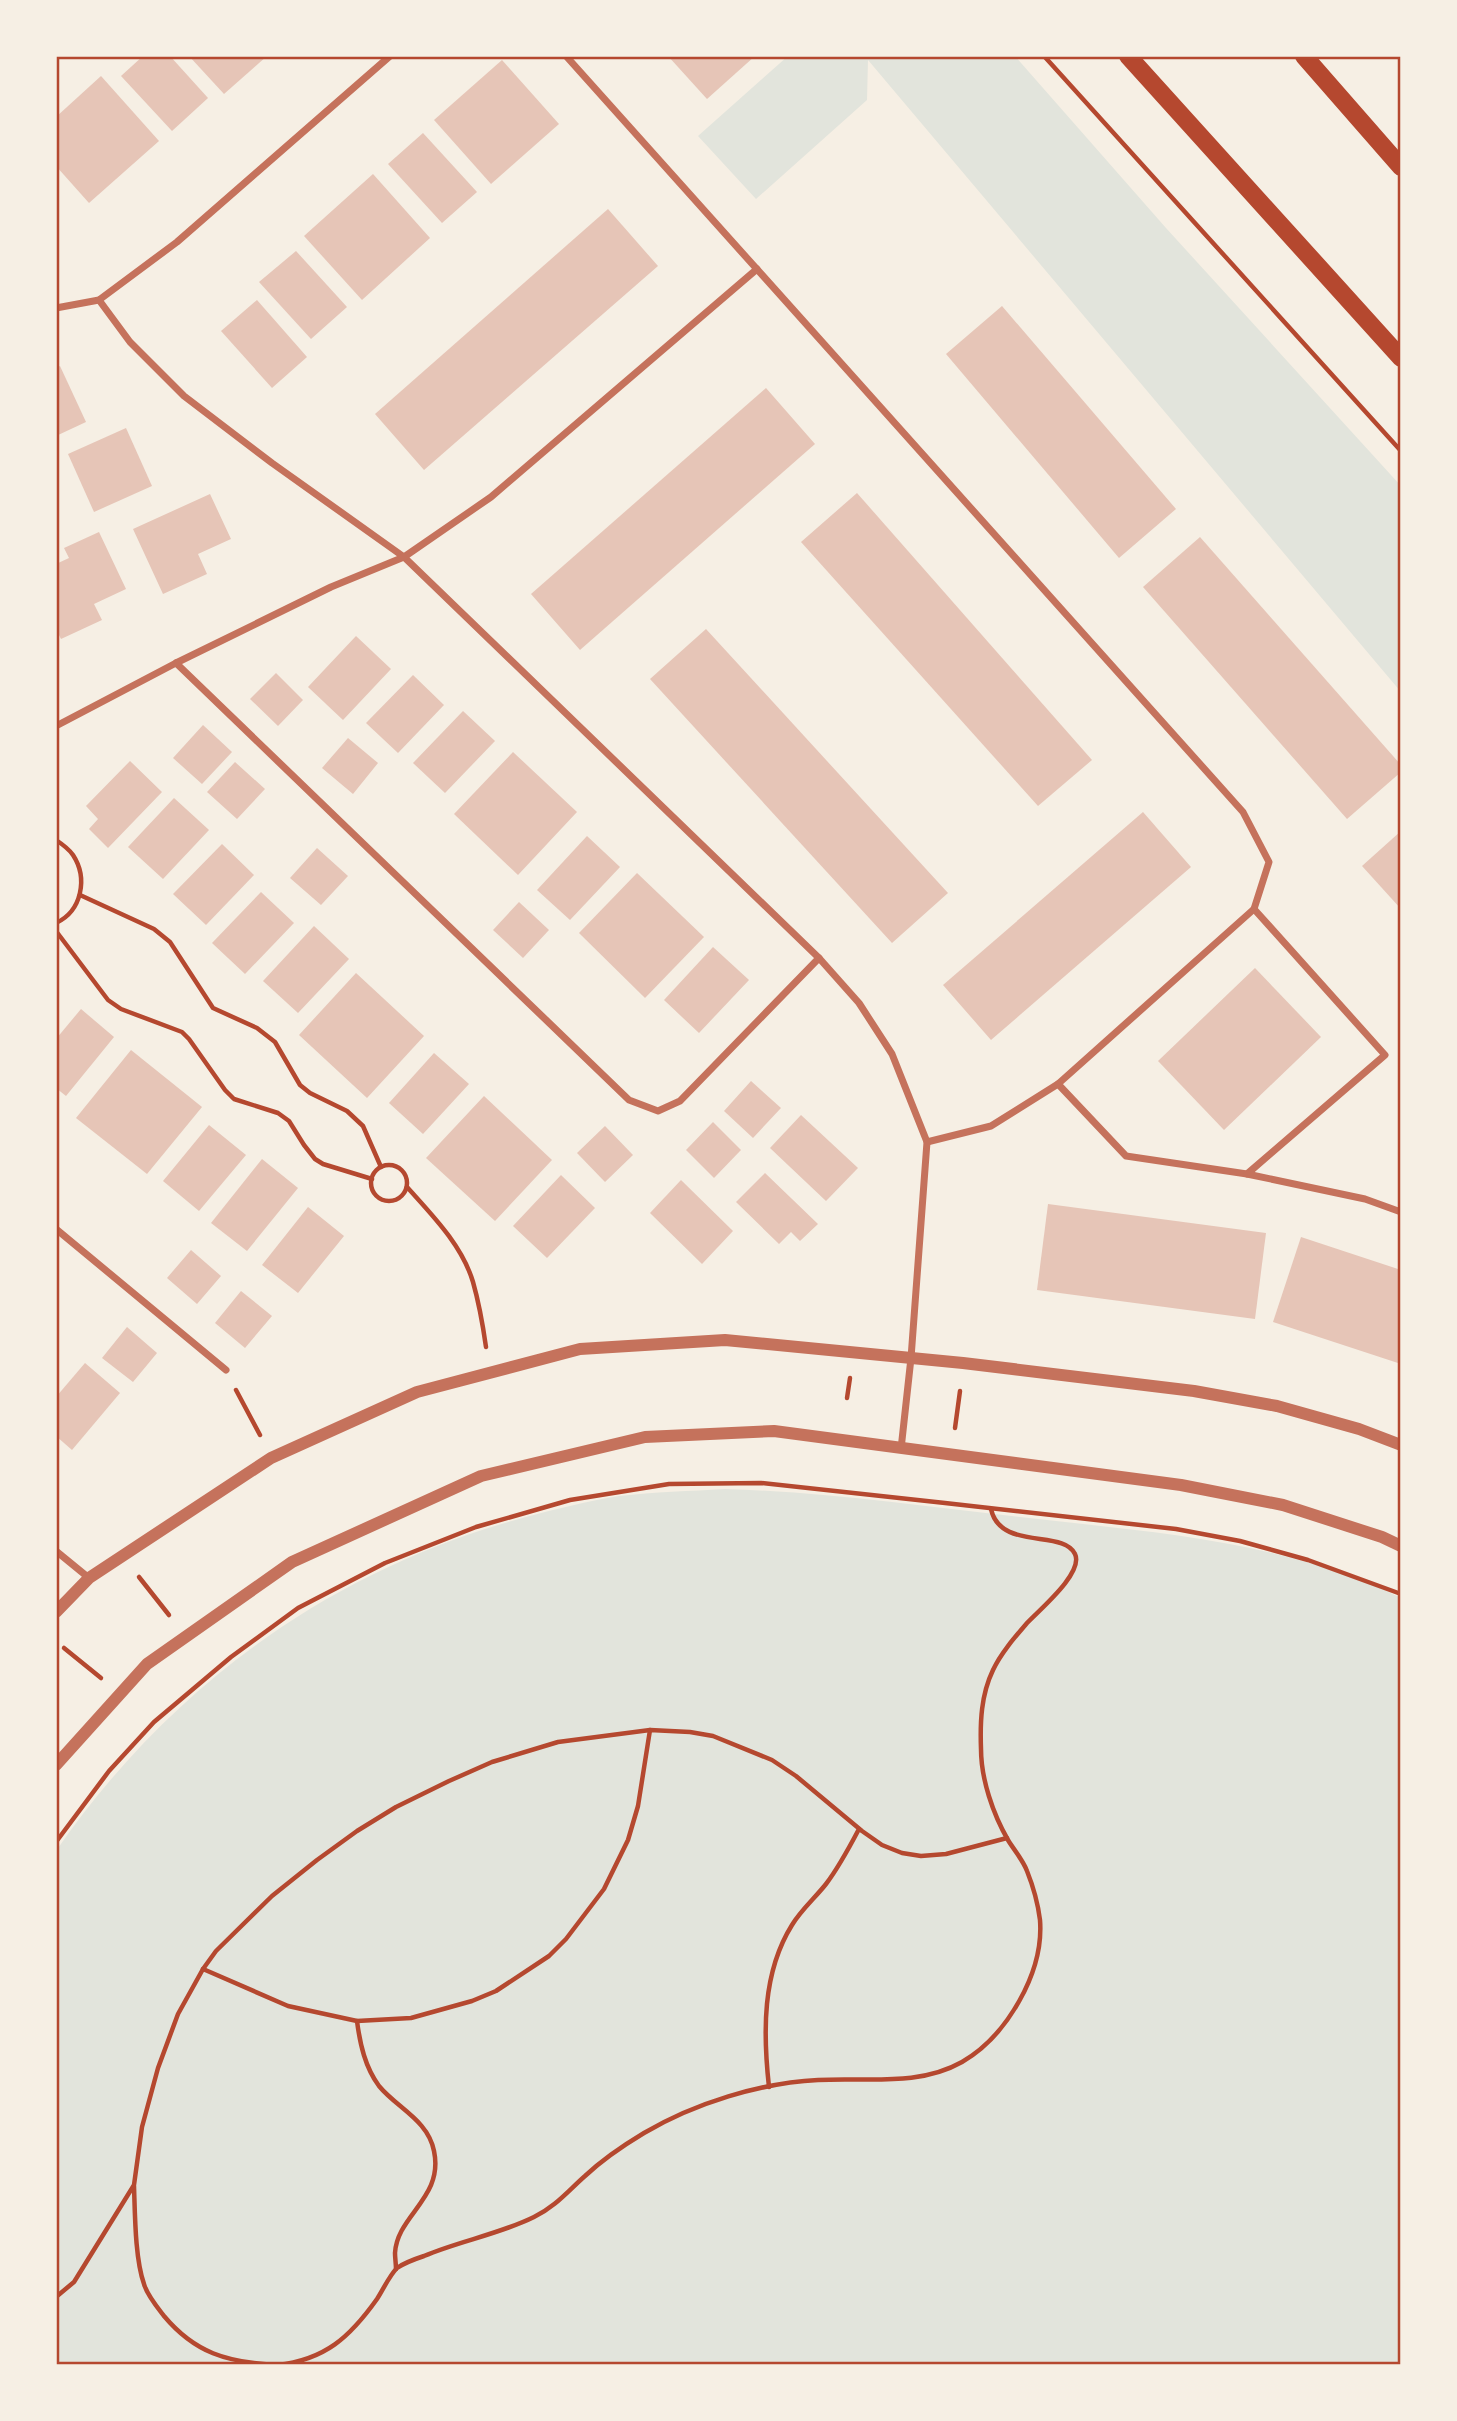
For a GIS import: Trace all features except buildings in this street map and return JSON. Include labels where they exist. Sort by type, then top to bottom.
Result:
[{"type":"main road","points":[[1128,56],[1401,358]]},
{"type":"main road","points":[[1304,56],[1401,167]]},
{"type":"street","points":[[56,308],[99,300],[177,242],[390,56]]},
{"type":"street","points":[[566,56],[1243,812],[1269,862],[1254,909],[1058,1084],[991,1126],[927,1142]]},
{"type":"street","points":[[56,726],[331,587],[404,557],[491,497],[757,269]]},
{"type":"street","points":[[99,300],[130,342],[184,396],[404,557],[820,958],[859,1003],[892,1054],[927,1142],[911,1358],[901,1449]]},
{"type":"street","points":[[176,663],[629,1100],[658,1111],[680,1101],[820,958]]},
{"type":"street","points":[[1247,1174],[1385,1055],[1254,909]]},
{"type":"street","points":[[1058,1084],[1126,1156],[1247,1174],[1365,1199],[1401,1212]]},
{"type":"street","points":[[56,1229],[226,1370]]},
{"type":"street","points":[[56,1612],[89,1578],[271,1458],[417,1392],[580,1349],[725,1339],[911,1358],[1206,1393],[1277,1406],[1359,1429],[1401,1445]]},
{"type":"street","points":[[56,1765],[147,1664],[292,1562],[481,1476],[645,1437],[774,1431],[1194,1487],[1283,1505],[1382,1537],[1401,1546]]},
{"type":"street","points":[[56,1551],[89,1578]]},
{"type":"path","points":[[1044,56],[1401,451]]},
{"type":"path","points":[[56,840],[72,852],[81,870],[80,895],[74,908],[56,923]]},
{"type":"path","points":[[80,895],[154,929],[170,943],[213,1008],[257,1028],[275,1042],[300,1085],[310,1093],[347,1111],[363,1126],[381,1167]]},
{"type":"path","points":[[56,931],[108,1000],[121,1009],[182,1032],[234,1099],[278,1113],[289,1121],[315,1159],[323,1164],[372,1179]]},
{"type":"path","points":[[407,1187],[400,1198],[386,1201],[374,1193],[374,1172],[388,1165],[401,1169],[405,1174],[407,1187],[436,1219],[459,1252],[472,1280],[490,1372]]},
{"type":"path","points":[[226,1370],[271,1458]]},
{"type":"path","points":[[847,1398],[851,1373]]},
{"type":"path","points":[[954,1436],[960,1391]]},
{"type":"path","points":[[56,1842],[109,1771],[154,1722],[231,1657],[298,1608],[384,1563],[475,1527],[570,1500],[669,1484],[761,1483],[991,1508],[1176,1529],[1240,1541],[1308,1560],[1401,1594]]},
{"type":"path","points":[[991,1508],[993,1519],[999,1526],[1027,1537],[1065,1545],[1074,1551],[1077,1558],[1075,1568],[1067,1581],[1009,1644],[993,1670],[984,1696],[981,1756],[995,1812],[1007,1838],[1026,1867],[1040,1924],[1032,1972],[1023,1996],[1000,2029],[962,2062],[923,2076],[887,2080],[818,2080],[769,2087],[677,2115],[643,2134],[609,2158],[587,2174],[559,2202],[534,2217],[452,2244],[396,2269],[366,2313],[342,2340],[321,2354],[297,2363],[248,2363],[220,2358],[198,2347],[178,2332],[159,2310],[144,2285],[136,2232],[134,2185],[142,2127],[158,2068],[178,2014],[203,1969],[239,1926],[272,1896],[347,1838],[396,1807],[492,1762],[558,1742],[650,1731],[690,1732],[713,1736],[772,1760],[796,1776],[859,1829],[882,1845],[902,1853],[921,1856],[974,1848],[1007,1838]]},
{"type":"path","points":[[139,1577],[174,1621]]},
{"type":"path","points":[[64,1648],[107,1683]]},
{"type":"path","points":[[203,1969],[288,2006],[357,2021],[411,2018],[472,2001],[496,1991],[549,1956],[566,1939],[604,1889],[628,1840],[638,1806],[650,1731]]},
{"type":"path","points":[[769,2087],[765,2032],[772,1977],[778,1954],[791,1926],[838,1868],[859,1829]]},
{"type":"path","points":[[357,2021],[360,2045],[374,2078],[381,2088],[422,2126],[431,2139],[434,2151],[435,2166],[428,2195],[398,2241],[395,2252],[396,2269]]},
{"type":"path","points":[[56,2297],[74,2282],[134,2185]]},
{"type":"shaded area","points":[[788,56],[1015,56],[1166,228],[1401,486],[1401,692],[868,60],[867,100],[756,199],[698,136]]},
{"type":"shaded area","points":[[725,1489],[872,1500],[1215,1541],[1310,1563],[1356,1578],[1401,1598],[1401,2365],[56,2365],[56,1851],[101,1791],[150,1737],[203,1687],[261,1642],[322,1602],[386,1568],[454,1540],[572,1505],[619,1496]]}]
